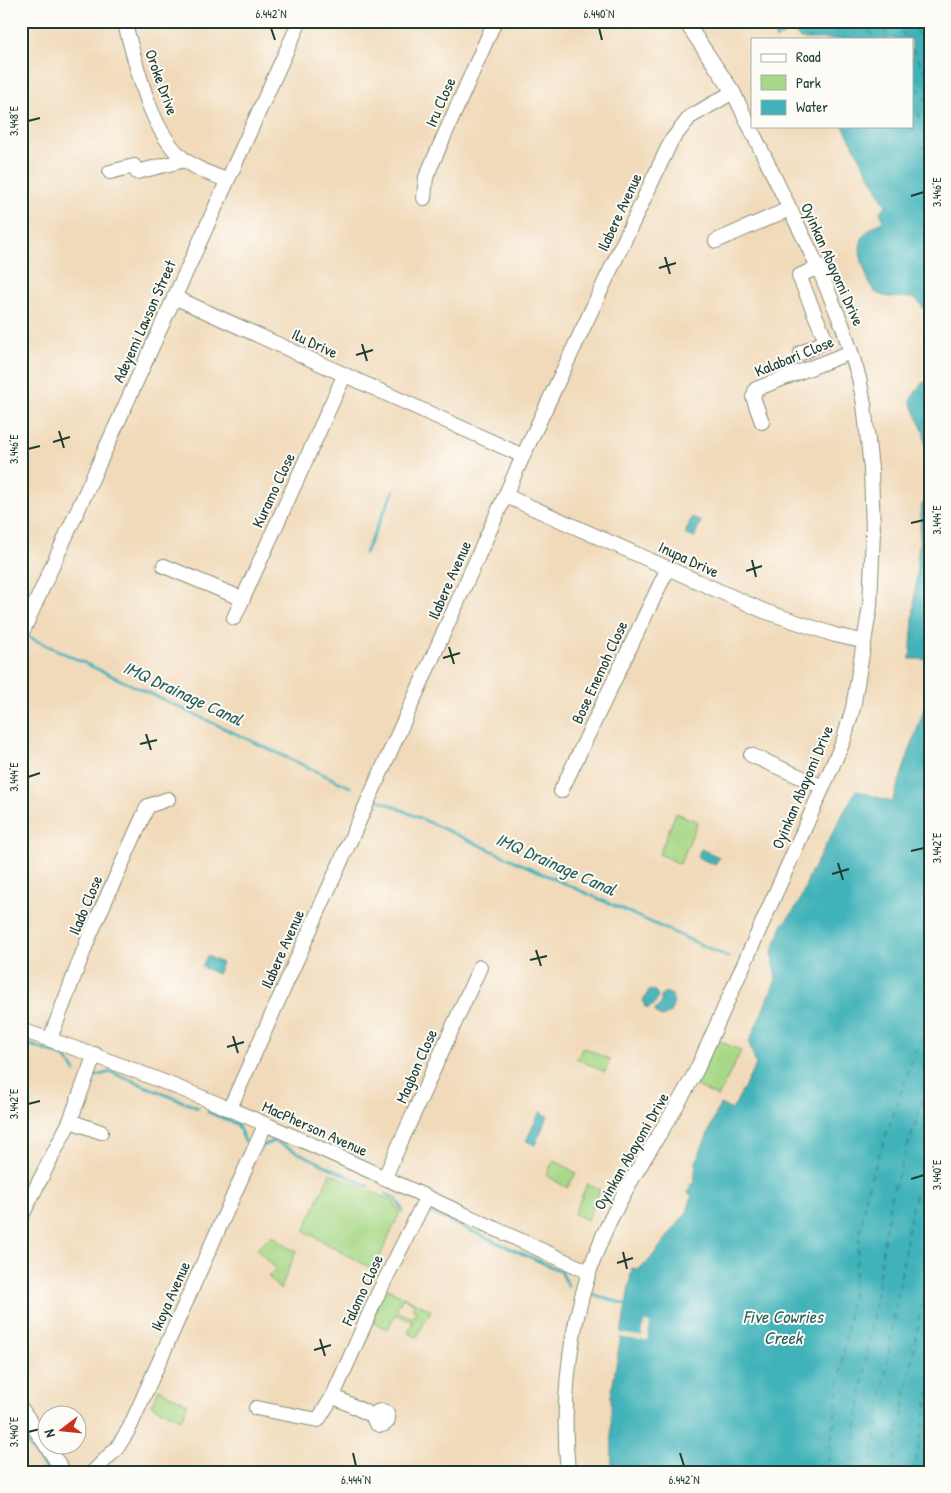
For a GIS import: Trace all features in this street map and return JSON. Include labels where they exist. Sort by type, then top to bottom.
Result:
[{"type":"street","name":"Oroke Drive","points":[[124,21],[154,116],[164,135],[185,160],[208,173],[227,180]]},
{"type":"street","name":"Adeyemi Lawson Street","points":[[21,635],[300,21]]},
{"type":"street","name":"Iru Close","points":[[424,198],[426,177],[495,21]]},
{"type":"street","name":"Oyinkan Abayomi Drive","points":[[568,1472],[564,1425],[566,1392],[577,1317],[589,1272],[619,1202],[683,1097],[698,1067],[843,742],[853,708],[862,641],[870,606],[873,567],[871,469],[864,404],[851,352],[818,266],[733,92],[685,21]]},
{"type":"street","name":"Ilabere Avenue","points":[[230,1108],[523,456],[671,142],[690,117],[733,92]]},
{"type":"street","points":[[110,172],[134,166],[137,172],[185,160]]},
{"type":"street","points":[[716,242],[789,209]]},
{"type":"street","points":[[801,353],[826,341],[799,276],[818,266]]},
{"type":"street","name":"Ilu Drive","points":[[174,297],[523,456]]},
{"type":"street","name":"Kalabari Close","points":[[762,422],[753,397],[756,389],[851,352]]},
{"type":"street","name":"Kuramo Close","points":[[234,618],[344,376]]},
{"type":"street","name":"Inupa Drive","points":[[506,496],[764,611],[835,635],[862,641]]},
{"type":"street","points":[[164,566],[243,599]]},
{"type":"street","name":"Bose Enemoh Close","points":[[561,790],[668,568]]},
{"type":"street","points":[[751,755],[823,787]]},
{"type":"street","name":"Ilado Close","points":[[50,1039],[89,937],[145,812],[154,803],[168,799]]},
{"type":"street","name":"Magbon Close","points":[[384,1179],[480,967]]},
{"type":"street","name":"MacPherson Avenue","points":[[21,1030],[95,1054],[230,1108],[589,1272]]},
{"type":"street","points":[[22,1213],[70,1120],[95,1054]]},
{"type":"street","points":[[70,1120],[101,1132]]},
{"type":"street","name":"Ikoya Avenue","points":[[93,1472],[117,1448],[129,1429],[265,1125]]},
{"type":"street","name":"Falomo Close","points":[[256,1408],[318,1420],[333,1396],[378,1296],[426,1198]]},
{"type":"street","points":[[333,1396],[373,1416]]},
{"type":"street","points":[[21,1408],[64,1472]]},
{"type":"green space","points":[[676,813],[698,822],[680,864],[659,854]]},
{"type":"green space","points":[[718,1040],[741,1051],[718,1097],[695,1085]]},
{"type":"green space","points":[[583,1047],[610,1060],[605,1072],[577,1059]]},
{"type":"green space","points":[[554,1160],[576,1173],[567,1188],[546,1175]]},
{"type":"green space","points":[[330,1173],[393,1201],[400,1212],[374,1270],[304,1231]]},
{"type":"green space","points":[[587,1184],[600,1190],[587,1220],[574,1214]]},
{"type":"green space","points":[[272,1235],[296,1251],[280,1290],[268,1276],[276,1269],[257,1249]]},
{"type":"green space","points":[[384,1287],[431,1310],[417,1337],[408,1333],[413,1322],[395,1314],[388,1329],[369,1321]],"holes":[[[403,1298],[414,1303],[412,1308],[415,1310],[415,1314],[412,1318],[397,1311]]]},
{"type":"green space","points":[[159,1389],[188,1404],[181,1419],[151,1405]]},
{"type":"water","points":[[766,21],[930,21],[930,316],[916,299],[884,296],[875,292],[870,285],[860,254],[861,241],[868,231],[883,221],[880,211],[886,206],[844,128],[914,128],[914,38],[799,38],[793,29],[775,38]]},
{"type":"water","points":[[930,381],[930,659],[910,659],[922,505],[927,498],[924,433],[910,400],[922,383]]},
{"type":"water","points":[[692,517],[701,521],[694,538],[685,534]]},
{"type":"water","name":"Five Cowries Creek","points":[[930,692],[930,1472],[612,1472],[611,1396],[632,1268],[638,1269],[647,1263],[687,1212],[692,1195],[688,1193],[691,1184],[694,1185],[696,1162],[720,1104],[732,1110],[756,1065],[749,1042],[776,980],[772,952],[782,926],[799,903],[809,876],[856,790],[892,802]]},
{"type":"water","points":[[701,849],[719,857],[715,865],[697,857]]},
{"type":"water","points":[[207,956],[222,963],[217,974],[202,967]]},
{"type":"water","points":[[649,990],[655,991],[658,996],[654,1005],[648,1008],[645,1007],[643,1001]]},
{"type":"water","points":[[666,992],[672,995],[674,1003],[670,1013],[662,1017],[657,1015],[655,1010],[661,1004],[661,996]]},
{"type":"water","points":[[540,1112],[548,1116],[535,1145],[526,1141]]},
{"type":"pier","points":[[644,1322],[650,1323],[647,1341],[619,1337],[620,1333],[642,1337]]},
{"type":"waterway","points":[[365,553],[394,490]]},
{"type":"waterway","name":"IMQ Drainage Canal","points":[[31,638],[350,787]]},
{"type":"waterway","name":"IMQ Drainage Canal","points":[[373,797],[728,957]]},
{"type":"waterway","points":[[30,1045],[65,1057],[75,1071]]},
{"type":"waterway","points":[[92,1077],[111,1072],[198,1108]]},
{"type":"waterway","points":[[208,1112],[237,1124],[245,1141]]},
{"type":"waterway","points":[[260,1147],[274,1141],[368,1186]]},
{"type":"waterway","points":[[386,1194],[396,1199],[403,1211]]},
{"type":"waterway","points":[[423,1215],[431,1213],[561,1271],[568,1286]]},
{"type":"waterway","points":[[588,1293],[625,1304]]},
{"type":"waterway","points":[[21,1435],[48,1472]]},
{"type":"ferry route","points":[[848,21],[858,38]]},
{"type":"ferry route","points":[[864,21],[873,38]]},
{"type":"ferry route","points":[[879,21],[888,38]]},
{"type":"ferry route","points":[[896,21],[905,38]]},
{"type":"ferry route","points":[[910,21],[930,54]]},
{"type":"ferry route","points":[[914,52],[930,79]]},
{"type":"ferry route","points":[[914,81],[930,107]]},
{"type":"ferry route","points":[[914,106],[930,133]]},
{"type":"ferry route","points":[[912,128],[930,158]]},
{"type":"ferry route","points":[[827,1472],[866,1192],[930,1011]]},
{"type":"ferry route","points":[[850,1472],[890,1200],[930,1080]]},
{"type":"ferry route","points":[[870,1472],[912,1205],[930,1149]]},
{"type":"ferry route","points":[[892,1472],[930,1258]]},
{"type":"ferry route","points":[[914,1472],[930,1389]]}]
